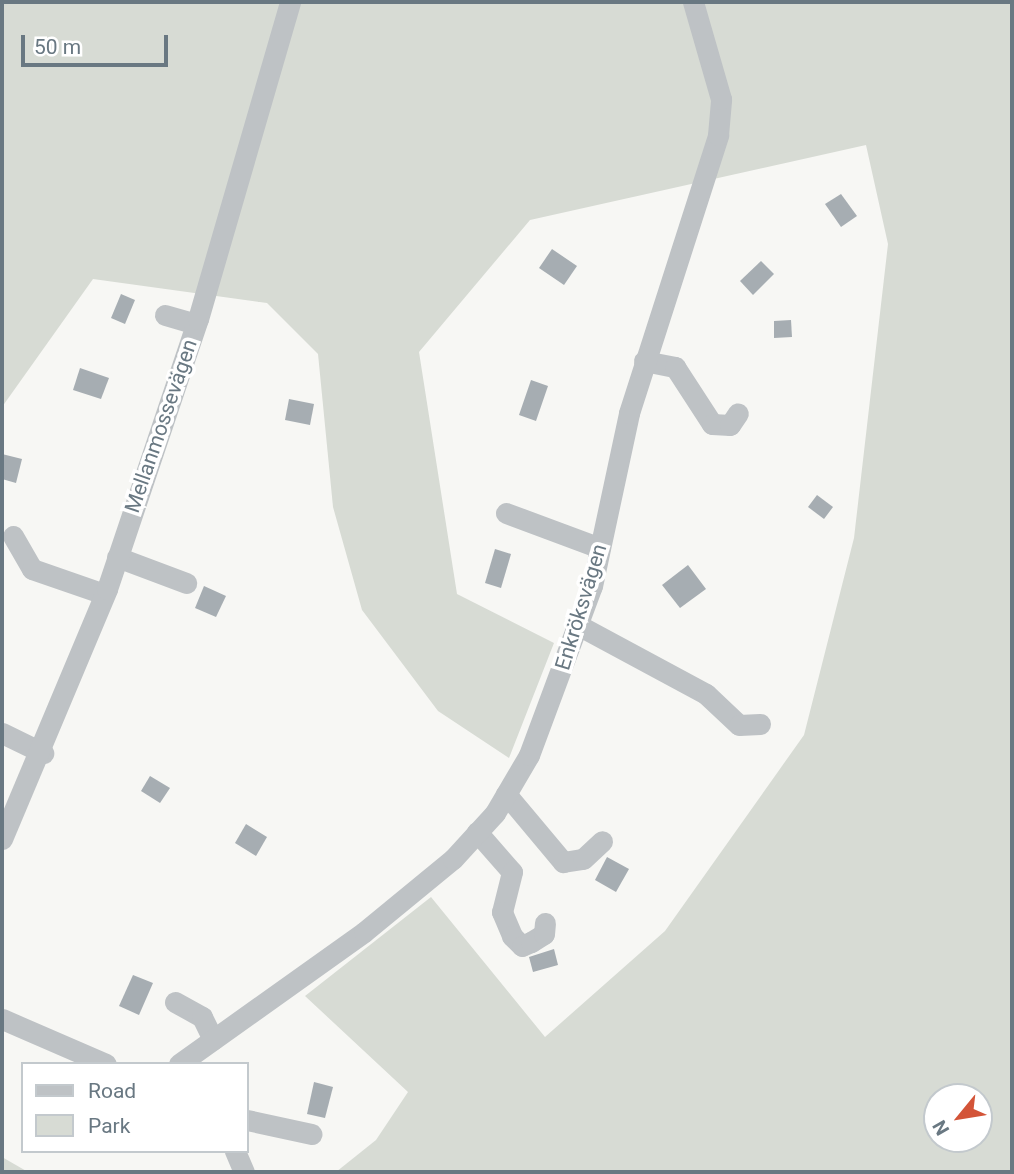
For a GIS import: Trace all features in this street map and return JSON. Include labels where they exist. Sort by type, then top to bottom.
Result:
[{"type":"street","name":"Mellanmossevägen","points":[[5,825],[43,753],[117,557],[196,324],[290,2]]},
{"type":"street","name":"Enkröksvägen","points":[[182,1062],[364,932],[477,832],[506,794],[529,755],[578,625],[600,548],[644,361],[718,135],[721,99],[693,2]]},
{"type":"street","points":[[165,315],[196,324]]},
{"type":"street","points":[[644,361],[675,367],[712,424],[730,425],[738,413]]},
{"type":"street","points":[[506,513],[600,548]]},
{"type":"street","points":[[13,536],[32,569],[104,594]]},
{"type":"street","points":[[117,557],[187,583]]},
{"type":"street","points":[[578,625],[706,694],[739,725],[760,724]]},
{"type":"street","points":[[2,733],[43,753]]},
{"type":"street","points":[[506,794],[563,862],[583,859],[601,841]]},
{"type":"street","points":[[477,832],[512,872],[502,912],[512,936],[522,946],[544,934],[545,923]]},
{"type":"street","points":[[174,1002],[202,1017],[213,1040]]},
{"type":"street","points":[[2,1019],[101,1062]]},
{"type":"street","points":[[248,1120],[311,1134]]},
{"type":"street","points":[[236,1153],[244,1172]]},
{"type":"green space","points":[[2,2],[1012,2],[1012,1172],[336,1172],[376,1140],[408,1092],[305,996],[431,897],[545,1037],[665,931],[804,735],[854,538],[888,244],[866,145],[530,220],[419,352],[457,594],[554,643],[509,758],[438,711],[362,610],[333,507],[318,354],[267,303],[93,279],[2,407]]},
{"type":"green space","points":[[2,1157],[28,1172],[2,1172]]},
{"type":"building","points":[[841,194],[857,216],[841,227],[825,204]]},
{"type":"building","points":[[552,249],[577,266],[564,285],[539,268]]},
{"type":"building","points":[[761,261],[774,274],[753,295],[740,281]]},
{"type":"building","points":[[121,294],[135,300],[125,324],[111,318]]},
{"type":"building","points":[[791,320],[792,337],[774,338],[774,321]]},
{"type":"building","points":[[80,368],[109,378],[101,399],[73,390]]},
{"type":"building","points":[[531,380],[548,386],[536,421],[519,415]]},
{"type":"building","points":[[289,399],[314,404],[310,425],[285,420]]},
{"type":"building","points":[[2,454],[22,459],[16,483],[2,479]]},
{"type":"building","points":[[817,495],[833,507],[824,519],[808,507]]},
{"type":"building","points":[[495,549],[511,554],[501,588],[485,583]]},
{"type":"building","points":[[688,565],[706,589],[680,608],[662,585]]},
{"type":"building","points":[[204,586],[226,596],[216,617],[195,608]]},
{"type":"building","points":[[150,776],[170,788],[160,803],[141,791]]},
{"type":"building","points":[[246,824],[267,837],[256,856],[235,843]]},
{"type":"building","points":[[607,857],[629,869],[616,892],[595,880]]},
{"type":"building","points":[[554,949],[558,965],[533,972],[529,957]]},
{"type":"building","points":[[133,975],[153,983],[139,1015],[119,1006]]},
{"type":"building","points":[[314,1082],[333,1087],[325,1118],[307,1114]]}]
